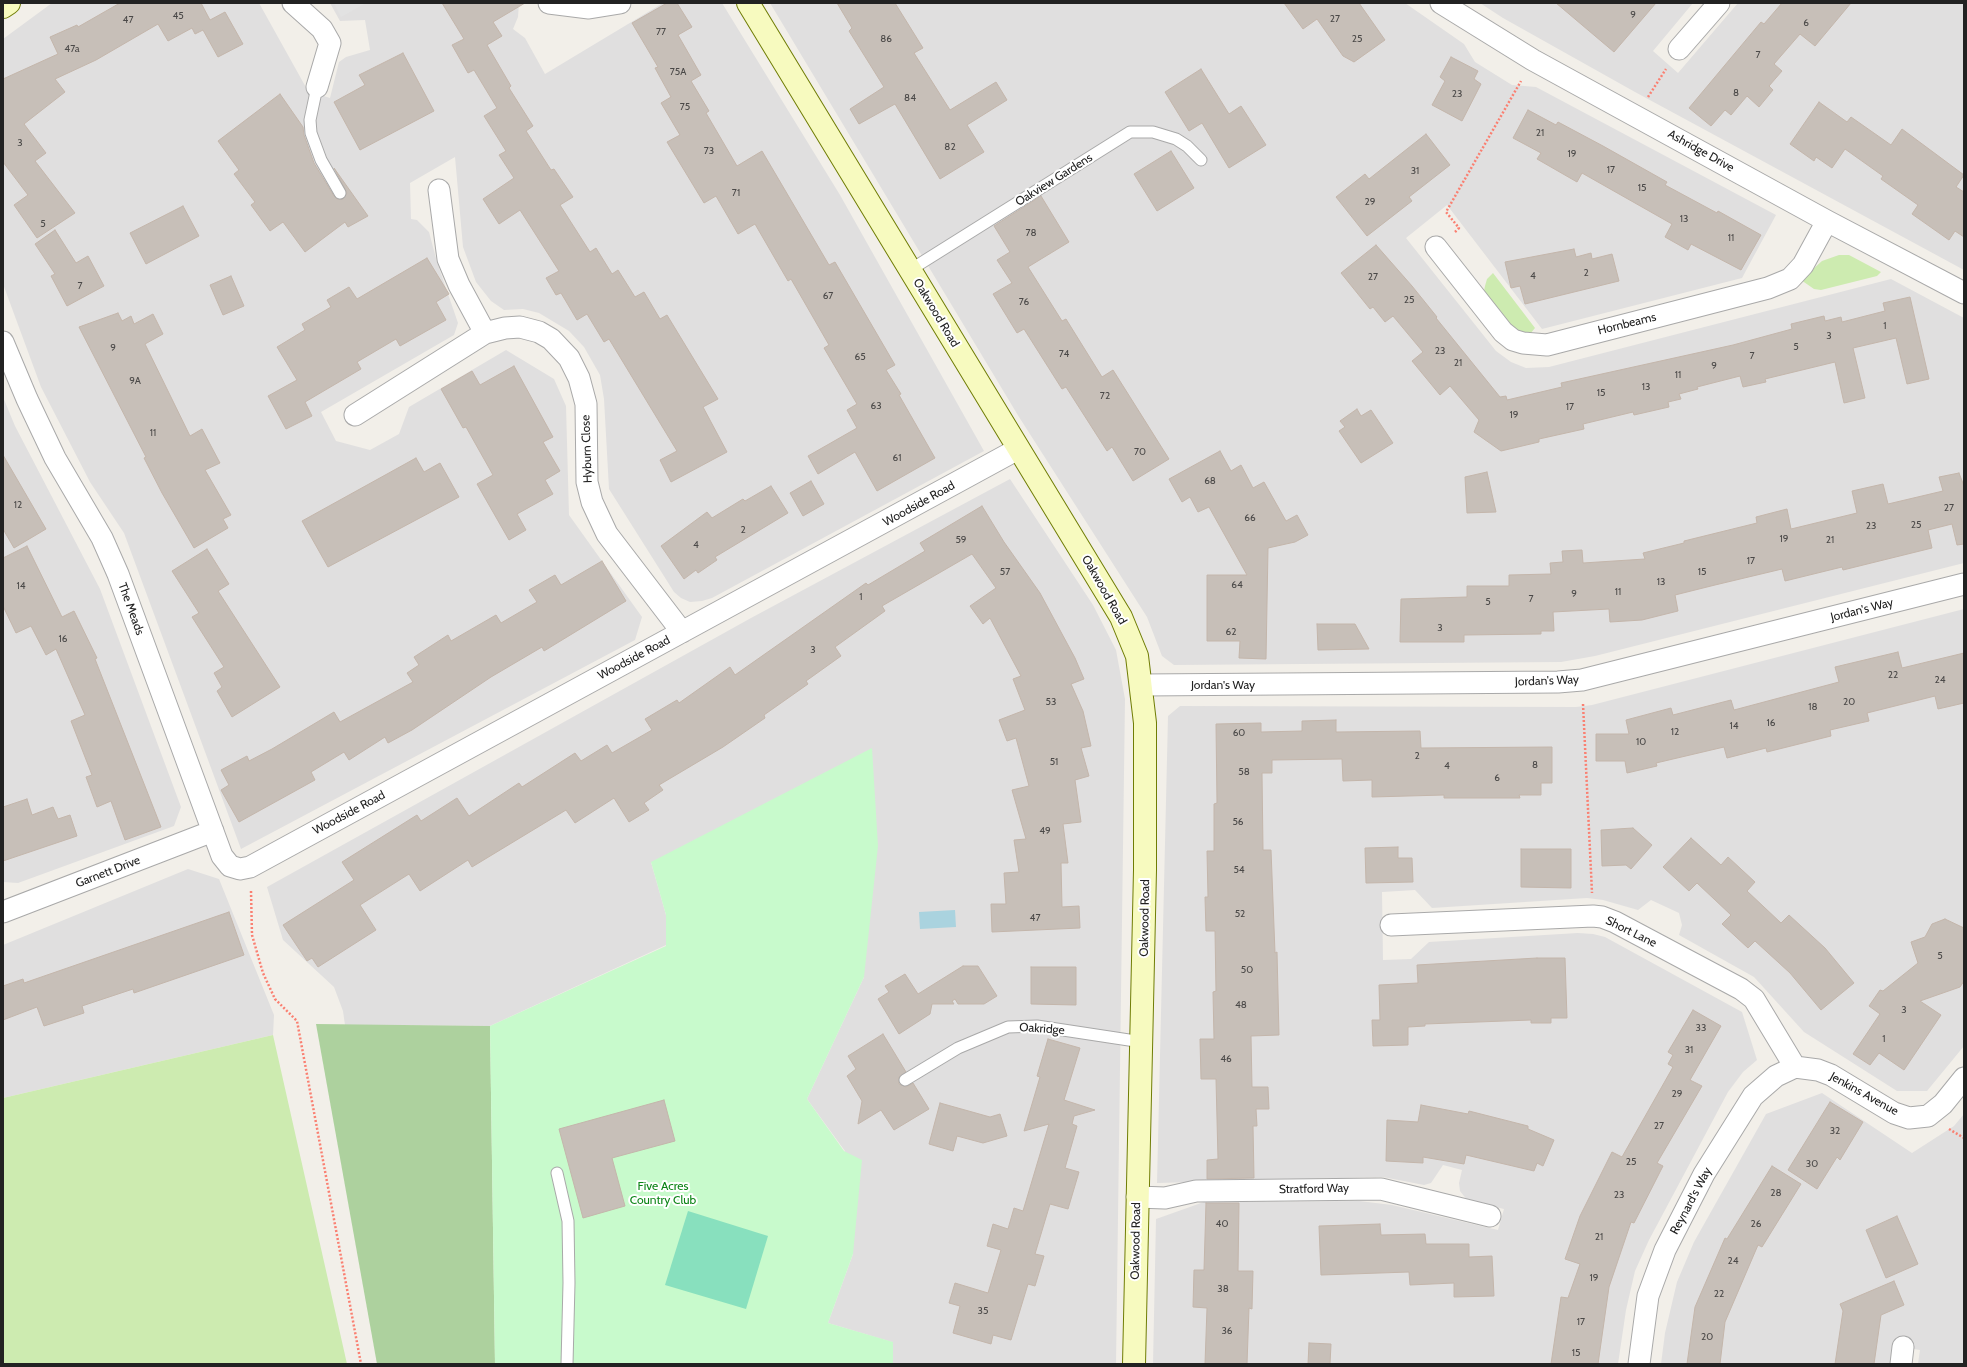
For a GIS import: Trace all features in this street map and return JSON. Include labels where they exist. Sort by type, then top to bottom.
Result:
[{"type":"street","points":[[3,7],[8,3]]},
{"type":"street","points":[[293,3],[322,29],[330,43],[317,87]]},
{"type":"street","points":[[549,3],[589,8],[620,3]]},
{"type":"street","name":"Oakwood Road","points":[[748,3],[1121,617],[1137,656],[1146,722],[1142,1042],[1134,1364]]},
{"type":"street","name":"Ashridge Drive","points":[[1441,3],[1533,60],[1827,221],[1964,293]]},
{"type":"street","points":[[1679,49],[1719,3]]},
{"type":"street","points":[[439,190],[448,259],[459,285],[485,333]]},
{"type":"street","name":"Hornbeams","points":[[1436,247],[1503,332],[1513,340],[1523,343],[1547,345],[1768,288],[1790,279],[1803,265],[1827,221]]},
{"type":"street","name":"Hyburn Close","points":[[355,415],[485,333],[505,328],[520,327],[539,332],[551,339],[569,358],[579,378],[586,404],[587,482],[592,502],[607,534],[682,632]]},
{"type":"street","name":"The Meads","points":[[3,342],[27,399],[55,458],[102,538],[118,574],[222,856],[230,866],[240,869],[250,866]]},
{"type":"street","name":"Woodside Road","points":[[250,866],[1018,449]]},
{"type":"street","name":"Jordan's Way","points":[[1142,685],[1558,682],[1582,680],[1964,584]]},
{"type":"street","name":"Garnett Drive","points":[[3,912],[213,831]]},
{"type":"street","name":"Short Lane","points":[[1392,925],[1593,916],[1615,922],[1740,988],[1754,1000],[1795,1067]]},
{"type":"street","name":"Jenkins Avenue","points":[[1795,1067],[1818,1070],[1831,1075],[1894,1113],[1908,1118],[1928,1116],[1944,1104],[1964,1078]]},
{"type":"street","name":"Reynard's Way","points":[[1639,1364],[1648,1296],[1665,1250],[1704,1174],[1753,1096],[1776,1076],[1795,1067]]},
{"type":"street","name":"Stratford Way","points":[[1137,1197],[1165,1198],[1196,1191],[1381,1189],[1490,1216]]},
{"type":"lane","points":[[317,87],[310,120],[311,133],[321,160],[340,193]]},
{"type":"lane","name":"Oakview Gardens","points":[[910,270],[1130,132],[1153,132],[1176,139],[1187,146],[1201,160]]},
{"type":"lane","name":"Oakridge","points":[[905,1080],[958,1048],[1008,1027],[1037,1026],[1142,1042]]},
{"type":"lane","points":[[557,1173],[568,1220],[570,1283],[567,1364]]},
{"type":"path","points":[[1636,116],[1679,49]]},
{"type":"path","points":[[1436,247],[1459,228],[1446,212],[1533,60]]},
{"type":"path","points":[[1582,680],[1593,916]]},
{"type":"path","points":[[250,866],[252,935],[264,973],[275,999],[297,1021],[361,1364]]},
{"type":"shaded area","points":[[52,3],[259,3],[308,91],[330,98],[339,62],[346,57],[370,50],[365,20],[340,21],[330,3],[519,3],[518,17],[513,29],[525,38],[545,74],[663,3],[722,3],[840,195],[984,451],[712,598],[690,602],[681,598],[674,592],[609,489],[604,399],[600,375],[584,347],[569,331],[539,313],[523,309],[504,310],[491,301],[476,282],[463,247],[455,157],[410,183],[411,219],[417,220],[429,232],[437,262],[458,323],[454,335],[321,412],[336,441],[370,450],[399,434],[409,407],[506,350],[554,379],[566,406],[569,515],[642,617],[635,640],[241,849],[124,533],[90,482],[41,387],[3,284],[3,39]]},
{"type":"shaded area","points":[[334,3],[366,3],[341,17]]},
{"type":"shaded area","points":[[770,3],[1405,3],[1464,44],[1475,62],[1512,85],[1536,87],[1776,215],[1742,278],[1542,329],[1447,205],[1406,238],[1496,351],[1511,362],[1526,368],[1549,367],[1891,279],[1964,318],[1964,563],[1595,656],[1561,662],[1174,665],[1162,656],[1147,617],[1019,417]]},
{"type":"shaded area","points":[[1480,3],[1693,3],[1653,51],[1678,73],[1738,3],[1964,3],[1964,270],[1635,92],[1503,18]]},
{"type":"shaded area","points":[[3,397],[15,426],[100,589],[181,807],[174,826],[18,883],[3,882]]},
{"type":"shaded area","points":[[1010,479],[1093,605],[1116,650],[1125,699],[1116,1364],[893,1364],[892,1342],[828,1323],[853,1254],[845,1151],[807,1099],[864,977],[651,862],[666,915],[666,945],[490,1026],[345,1025],[343,1011],[334,987],[283,940],[267,887],[751,618]]},
{"type":"shaded area","points":[[1964,609],[1964,1046],[1927,1091],[1897,1091],[1804,1032],[1754,977],[1679,935],[1682,925],[1679,913],[1651,900],[1638,910],[1603,900],[1587,898],[1432,908],[1415,890],[1382,892],[1383,960],[1411,959],[1429,942],[1578,933],[1593,934],[1605,937],[1742,1012],[1757,1060],[1743,1072],[1728,1092],[1649,1240],[1635,1271],[1626,1310],[1618,1364],[1153,1364],[1156,1219],[1204,1202],[1359,1201],[1392,1205],[1498,1230],[1504,1209],[1467,1200],[1460,1191],[1459,1183],[1462,1170],[1443,1165],[1431,1183],[1424,1185],[1383,1177],[1157,1183],[1168,716],[1180,706],[1576,707],[1592,705]]},
{"type":"shaded area","points":[[188,869],[219,879],[274,1015],[273,1035],[3,1098],[3,945]]},
{"type":"shaded area","points":[[1822,1093],[1912,1153],[1954,1126],[1964,1114],[1964,1364],[1918,1364],[1920,1350],[1896,1346],[1891,1364],[1661,1364],[1665,1333],[1677,1282],[1694,1242],[1766,1114]]},
{"type":"green space","points":[[1839,255],[1849,255],[1881,272],[1877,276],[1821,290],[1814,289],[1801,280],[1822,261]]},
{"type":"green space","points":[[1493,273],[1535,328],[1530,334],[1518,331],[1487,298],[1484,291],[1485,286],[1487,279]]},
{"type":"green space","name":"Five Acres Country Club","points":[[872,748],[878,846],[864,977],[807,1099],[844,1151],[862,1160],[853,1254],[828,1323],[893,1342],[893,1364],[495,1364],[490,1026],[666,946],[666,915],[651,862]]},
{"type":"green space","points":[[316,1024],[490,1026],[495,1364],[377,1364]]},
{"type":"green space","points":[[273,1035],[347,1364],[3,1364],[3,1098]]},
{"type":"green space","points":[[688,1211],[768,1236],[746,1309],[665,1285]]},
{"type":"water","points":[[955,910],[956,927],[920,929],[919,912]]},
{"type":"building","points":[[120,3],[201,3],[210,20],[225,12],[243,44],[218,57],[203,30],[195,34],[192,28],[168,41],[158,24],[96,60],[55,79],[65,92],[24,124],[46,153],[35,161],[75,213],[37,238],[14,205],[28,195],[3,162],[3,79],[58,54],[50,37],[77,25],[78,27]]},
{"type":"building","points":[[442,3],[525,3],[493,22],[502,36],[487,45],[511,86],[509,88],[533,126],[526,131],[551,170],[554,169],[573,197],[560,205],[590,252],[596,248],[612,274],[618,270],[635,297],[644,292],[660,319],[667,315],[718,399],[703,407],[727,452],[671,482],[660,460],[677,451],[609,339],[604,342],[587,314],[577,320],[561,293],[556,295],[546,278],[559,271],[520,210],[499,224],[483,199],[514,178],[499,155],[506,151],[484,116],[497,108],[474,70],[468,73],[452,45],[464,39]]},
{"type":"building","points":[[667,3],[677,3],[692,27],[678,35],[701,75],[691,81],[709,111],[706,113],[737,166],[762,151],[829,265],[835,262],[895,365],[886,370],[901,394],[899,395],[935,458],[877,491],[855,452],[818,474],[808,456],[857,428],[847,410],[857,404],[824,348],[829,345],[791,279],[788,281],[755,224],[738,234],[716,196],[704,203],[667,142],[680,135],[661,103],[671,97],[655,68],[658,67],[632,23]]},
{"type":"building","points":[[837,3],[895,3],[923,48],[914,53],[950,110],[996,82],[1007,100],[967,125],[984,152],[940,179],[895,104],[859,124],[850,109],[884,87],[849,31],[852,28]]},
{"type":"building","points":[[1284,3],[1359,3],[1385,40],[1354,62],[1343,56],[1317,19],[1303,29]]},
{"type":"building","points":[[1556,3],[1656,3],[1614,52]]},
{"type":"building","points":[[1782,3],[1851,3],[1815,46],[1800,34],[1774,64],[1782,71],[1769,86],[1773,90],[1759,107],[1747,96],[1731,115],[1725,110],[1711,126],[1689,108],[1761,22],[1764,24]]},
{"type":"building","points":[[403,53],[434,111],[360,150],[334,102],[365,85],[359,75]]},
{"type":"building","points":[[1451,57],[1478,71],[1474,79],[1481,84],[1462,121],[1432,105],[1445,81],[1440,77]]},
{"type":"building","points":[[1201,69],[1229,114],[1241,106],[1266,145],[1229,168],[1202,123],[1189,131],[1165,92]]},
{"type":"building","points":[[280,94],[303,127],[304,135],[314,163],[334,196],[337,199],[343,199],[347,193],[334,168],[368,216],[348,227],[345,222],[305,252],[283,222],[270,231],[251,205],[255,202],[234,174],[239,170],[218,141]]},
{"type":"building","points":[[1819,102],[1847,122],[1851,117],[1891,145],[1902,129],[1964,175],[1956,187],[1964,192],[1964,237],[1955,231],[1949,240],[1912,214],[1918,205],[1881,179],[1883,176],[1845,149],[1832,168],[1816,157],[1814,161],[1790,144]]},
{"type":"building","points":[[1528,110],[1556,125],[1558,122],[1603,146],[1667,182],[1665,185],[1717,213],[1718,211],[1761,235],[1741,270],[1691,244],[1688,250],[1665,237],[1672,224],[1582,173],[1577,182],[1537,159],[1541,153],[1513,138]]},
{"type":"building","points":[[1426,134],[1450,165],[1409,197],[1412,201],[1367,236],[1336,197],[1365,174],[1369,179]]},
{"type":"building","points":[[1171,151],[1194,188],[1157,211],[1134,174]]},
{"type":"building","points":[[1041,196],[1069,242],[1028,267],[1062,321],[1066,319],[1102,377],[1113,370],[1169,459],[1133,481],[1112,447],[1107,451],[1066,387],[1062,389],[1024,329],[1017,333],[993,294],[1012,283],[997,260],[1010,252],[994,226]]},
{"type":"building","points":[[183,206],[199,236],[146,264],[130,233]]},
{"type":"building","points":[[55,230],[76,263],[88,256],[104,286],[67,306],[51,276],[55,274],[35,244]]},
{"type":"building","points":[[1376,245],[1412,286],[1500,397],[1506,396],[1507,400],[1562,387],[1561,383],[1733,345],[1792,329],[1791,324],[1824,316],[1825,321],[1841,317],[1842,322],[1885,311],[1883,303],[1910,297],[1929,379],[1907,384],[1896,338],[1853,348],[1865,398],[1844,403],[1835,362],[1765,379],[1766,382],[1743,387],[1740,376],[1697,387],[1698,389],[1679,394],[1681,399],[1668,402],[1669,407],[1634,415],[1633,412],[1583,424],[1584,429],[1539,439],[1539,442],[1501,451],[1474,432],[1479,420],[1450,386],[1440,395],[1412,361],[1423,352],[1393,316],[1385,322],[1373,307],[1370,309],[1341,273]]},
{"type":"building","points":[[1574,249],[1576,257],[1591,253],[1592,259],[1612,254],[1619,281],[1525,304],[1520,286],[1511,288],[1505,262]]},
{"type":"building","points":[[427,258],[449,294],[436,302],[446,320],[400,346],[396,339],[357,362],[361,369],[305,402],[312,416],[286,429],[268,396],[297,380],[277,347],[305,330],[302,324],[331,307],[327,300],[349,287],[357,299]]},
{"type":"building","points":[[231,276],[244,306],[223,315],[210,285]]},
{"type":"building","points":[[118,313],[122,321],[131,316],[134,324],[153,314],[163,334],[145,344],[190,436],[202,429],[220,463],[205,470],[231,515],[223,519],[228,528],[194,548],[162,493],[144,458],[146,457],[79,327]]},
{"type":"building","points":[[514,366],[553,437],[543,442],[560,471],[545,480],[553,494],[517,514],[526,530],[509,540],[477,484],[493,475],[466,427],[463,428],[441,389],[472,371],[480,385]]},
{"type":"building","points":[[1357,409],[1361,416],[1371,410],[1393,443],[1361,463],[1339,431],[1345,427],[1340,421]]},
{"type":"building","points":[[1220,451],[1231,471],[1241,465],[1253,488],[1264,482],[1286,521],[1297,515],[1308,535],[1295,542],[1268,548],[1266,659],[1239,658],[1240,641],[1207,641],[1207,575],[1247,575],[1209,507],[1198,512],[1190,497],[1182,502],[1169,479]]},
{"type":"building","points":[[3,455],[46,529],[14,548],[3,529]]},
{"type":"building","points":[[416,458],[424,472],[440,463],[459,497],[328,567],[302,521]]},
{"type":"building","points":[[1487,472],[1496,512],[1467,513],[1465,477]]},
{"type":"building","points":[[1959,473],[1964,486],[1964,544],[1957,545],[1952,524],[1928,530],[1932,548],[1843,570],[1842,567],[1785,581],[1782,569],[1715,585],[1675,595],[1678,611],[1642,620],[1610,622],[1609,609],[1553,612],[1554,631],[1541,631],[1541,634],[1464,635],[1464,642],[1400,642],[1401,599],[1467,597],[1467,586],[1509,586],[1509,575],[1551,574],[1550,563],[1563,562],[1562,551],[1582,550],[1583,563],[1645,559],[1643,553],[1757,523],[1756,517],[1787,509],[1791,529],[1857,513],[1852,491],[1883,484],[1888,504],[1943,491],[1939,477]]},
{"type":"building","points":[[811,481],[824,504],[803,516],[790,493]]},
{"type":"building","points":[[771,486],[788,513],[715,557],[717,560],[698,573],[696,570],[684,579],[661,546],[707,512],[712,518],[743,499],[745,501]]},
{"type":"building","points":[[982,506],[1004,542],[1040,593],[1075,658],[1084,679],[1071,684],[1083,711],[1091,746],[1081,748],[1089,776],[1075,780],[1081,822],[1063,824],[1068,863],[1061,863],[1062,907],[1079,906],[1080,928],[992,932],[991,904],[1006,904],[1004,873],[1019,872],[1014,840],[1026,839],[1012,790],[1029,786],[1016,738],[1007,741],[999,720],[1025,710],[1013,679],[1021,676],[990,618],[983,624],[970,606],[996,588],[972,554],[882,606],[885,611],[835,647],[841,656],[806,681],[808,684],[764,715],[765,718],[723,747],[659,785],[663,790],[644,803],[649,810],[629,822],[614,798],[575,823],[566,810],[472,867],[468,860],[420,891],[409,874],[360,905],[376,930],[318,967],[312,958],[307,961],[283,925],[354,880],[342,862],[417,815],[421,821],[457,798],[469,816],[519,783],[522,787],[575,753],[581,761],[607,745],[612,753],[652,730],[645,719],[677,700],[679,703],[730,667],[735,675],[866,583],[868,585],[925,551],[920,543]]},
{"type":"building","points":[[27,546],[62,617],[74,611],[97,658],[95,659],[161,827],[125,840],[111,801],[97,807],[86,777],[92,775],[71,721],[85,715],[56,649],[46,655],[31,626],[16,633],[3,606],[3,558]]},
{"type":"building","points":[[207,549],[229,584],[218,591],[280,687],[232,717],[217,691],[222,687],[214,673],[224,667],[192,617],[199,613],[172,571]]},
{"type":"building","points":[[602,561],[626,601],[544,651],[542,647],[491,677],[412,730],[388,743],[385,737],[349,760],[344,752],[311,772],[315,780],[239,822],[221,790],[229,785],[221,770],[247,756],[249,761],[334,712],[340,722],[413,682],[407,673],[419,665],[414,657],[448,635],[451,641],[496,615],[501,623],[537,602],[529,590],[555,575],[561,585]]},
{"type":"building","points":[[1317,624],[1355,624],[1369,649],[1318,650]]},
{"type":"building","points":[[1898,652],[1902,668],[1964,653],[1964,703],[1938,709],[1935,696],[1867,713],[1869,721],[1830,730],[1831,736],[1767,752],[1766,748],[1727,758],[1724,747],[1656,763],[1657,766],[1627,773],[1625,761],[1596,761],[1596,734],[1629,734],[1626,720],[1671,708],[1673,715],[1731,700],[1734,710],[1839,682],[1835,667]]},
{"type":"building","points":[[1336,720],[1336,732],[1420,731],[1421,748],[1552,747],[1552,783],[1541,783],[1541,795],[1519,795],[1520,798],[1444,798],[1444,795],[1372,797],[1372,780],[1343,781],[1342,759],[1272,760],[1272,773],[1262,773],[1263,850],[1271,850],[1275,953],[1277,952],[1279,1035],[1251,1036],[1252,1087],[1268,1087],[1269,1109],[1256,1109],[1257,1126],[1253,1126],[1254,1178],[1207,1179],[1207,1160],[1218,1159],[1216,1079],[1201,1079],[1200,1039],[1214,1039],[1213,992],[1216,991],[1215,931],[1206,931],[1205,897],[1208,897],[1207,851],[1214,851],[1214,804],[1217,803],[1216,724],[1261,723],[1261,732],[1302,731],[1302,721]]},
{"type":"building","points":[[27,799],[32,815],[53,807],[58,819],[70,815],[77,836],[3,861],[3,807]]},
{"type":"building","points":[[1633,828],[1652,845],[1631,869],[1626,865],[1602,866],[1601,830]]},
{"type":"building","points":[[1691,838],[1721,865],[1728,857],[1755,882],[1747,891],[1781,923],[1789,915],[1825,948],[1854,983],[1821,1010],[1790,973],[1755,941],[1748,948],[1722,924],[1731,915],[1697,883],[1689,891],[1663,867]]},
{"type":"building","points":[[1398,847],[1398,858],[1412,858],[1413,882],[1366,883],[1365,848]]},
{"type":"building","points":[[1521,849],[1571,849],[1571,888],[1521,887]]},
{"type":"building","points":[[229,912],[244,955],[134,993],[133,989],[82,1006],[84,1013],[44,1026],[37,1007],[3,1020],[3,986],[23,979],[24,983]]},
{"type":"building","points":[[1945,919],[1964,928],[1964,981],[1960,987],[1920,1001],[1941,1015],[1904,1070],[1879,1053],[1870,1065],[1853,1054],[1880,1014],[1869,1006],[1880,990],[1883,991],[1918,963],[1911,942],[1925,937],[1932,924]]},
{"type":"building","points":[[1537,958],[1565,958],[1567,1018],[1551,1018],[1551,1023],[1531,1023],[1531,1020],[1425,1024],[1425,1026],[1408,1027],[1408,1045],[1373,1046],[1372,1020],[1380,1020],[1379,985],[1418,983],[1417,965]]},
{"type":"building","points":[[963,966],[978,966],[997,996],[984,1004],[958,1004],[955,999],[952,1001],[954,1004],[932,1004],[930,1014],[899,1034],[878,999],[889,992],[885,986],[905,974],[918,994]]},
{"type":"building","points":[[1031,967],[1076,967],[1076,1005],[1031,1004]]},
{"type":"building","points":[[1693,1010],[1721,1026],[1690,1080],[1702,1086],[1657,1163],[1663,1166],[1634,1223],[1631,1222],[1609,1287],[1598,1364],[1551,1364],[1561,1297],[1568,1298],[1580,1264],[1565,1259],[1580,1216],[1612,1152],[1622,1157],[1673,1067],[1668,1064],[1673,1055],[1668,1052]]},
{"type":"building","points":[[883,1034],[906,1072],[899,1077],[899,1084],[906,1087],[913,1083],[929,1109],[894,1130],[881,1110],[858,1124],[862,1101],[847,1076],[856,1069],[848,1056]]},
{"type":"building","points":[[1048,1039],[1080,1048],[1064,1100],[1095,1110],[1074,1116],[1072,1124],[1077,1126],[1065,1168],[1079,1172],[1068,1209],[1050,1204],[1035,1254],[1044,1256],[1035,1286],[1028,1284],[1011,1340],[993,1335],[991,1344],[953,1333],[960,1306],[949,1303],[955,1283],[988,1293],[1001,1250],[987,1246],[993,1224],[1008,1229],[1014,1208],[1023,1211],[1049,1124],[1024,1131],[1040,1077],[1037,1076]]},
{"type":"building","points":[[664,1100],[675,1141],[612,1158],[625,1206],[583,1218],[559,1129]]},
{"type":"building","points":[[1830,1102],[1863,1122],[1840,1160],[1837,1157],[1817,1189],[1788,1170]]},
{"type":"building","points":[[940,1103],[990,1117],[1000,1114],[1007,1136],[983,1143],[957,1136],[953,1151],[929,1144]]},
{"type":"building","points":[[1421,1105],[1468,1114],[1469,1111],[1528,1126],[1528,1129],[1554,1140],[1543,1166],[1537,1163],[1534,1171],[1466,1155],[1464,1164],[1423,1157],[1423,1163],[1386,1161],[1387,1120],[1418,1122]]},
{"type":"building","points":[[1772,1166],[1801,1184],[1762,1247],[1758,1245],[1725,1322],[1720,1364],[1687,1364],[1695,1307],[1725,1238],[1727,1239]]},
{"type":"building","points":[[1206,1203],[1239,1203],[1238,1271],[1253,1271],[1252,1309],[1249,1308],[1247,1364],[1205,1364],[1207,1308],[1193,1307],[1194,1270],[1204,1270]]},
{"type":"building","points":[[1897,1216],[1918,1264],[1886,1278],[1866,1230]]},
{"type":"building","points":[[1380,1224],[1381,1235],[1425,1234],[1426,1244],[1469,1244],[1469,1257],[1492,1256],[1494,1296],[1454,1297],[1454,1283],[1410,1285],[1409,1272],[1321,1275],[1319,1226]]},
{"type":"building","points":[[1894,1281],[1904,1305],[1881,1315],[1874,1364],[1835,1364],[1843,1311],[1840,1304]]},
{"type":"building","points":[[1309,1343],[1331,1344],[1330,1364],[1308,1364]]}]
